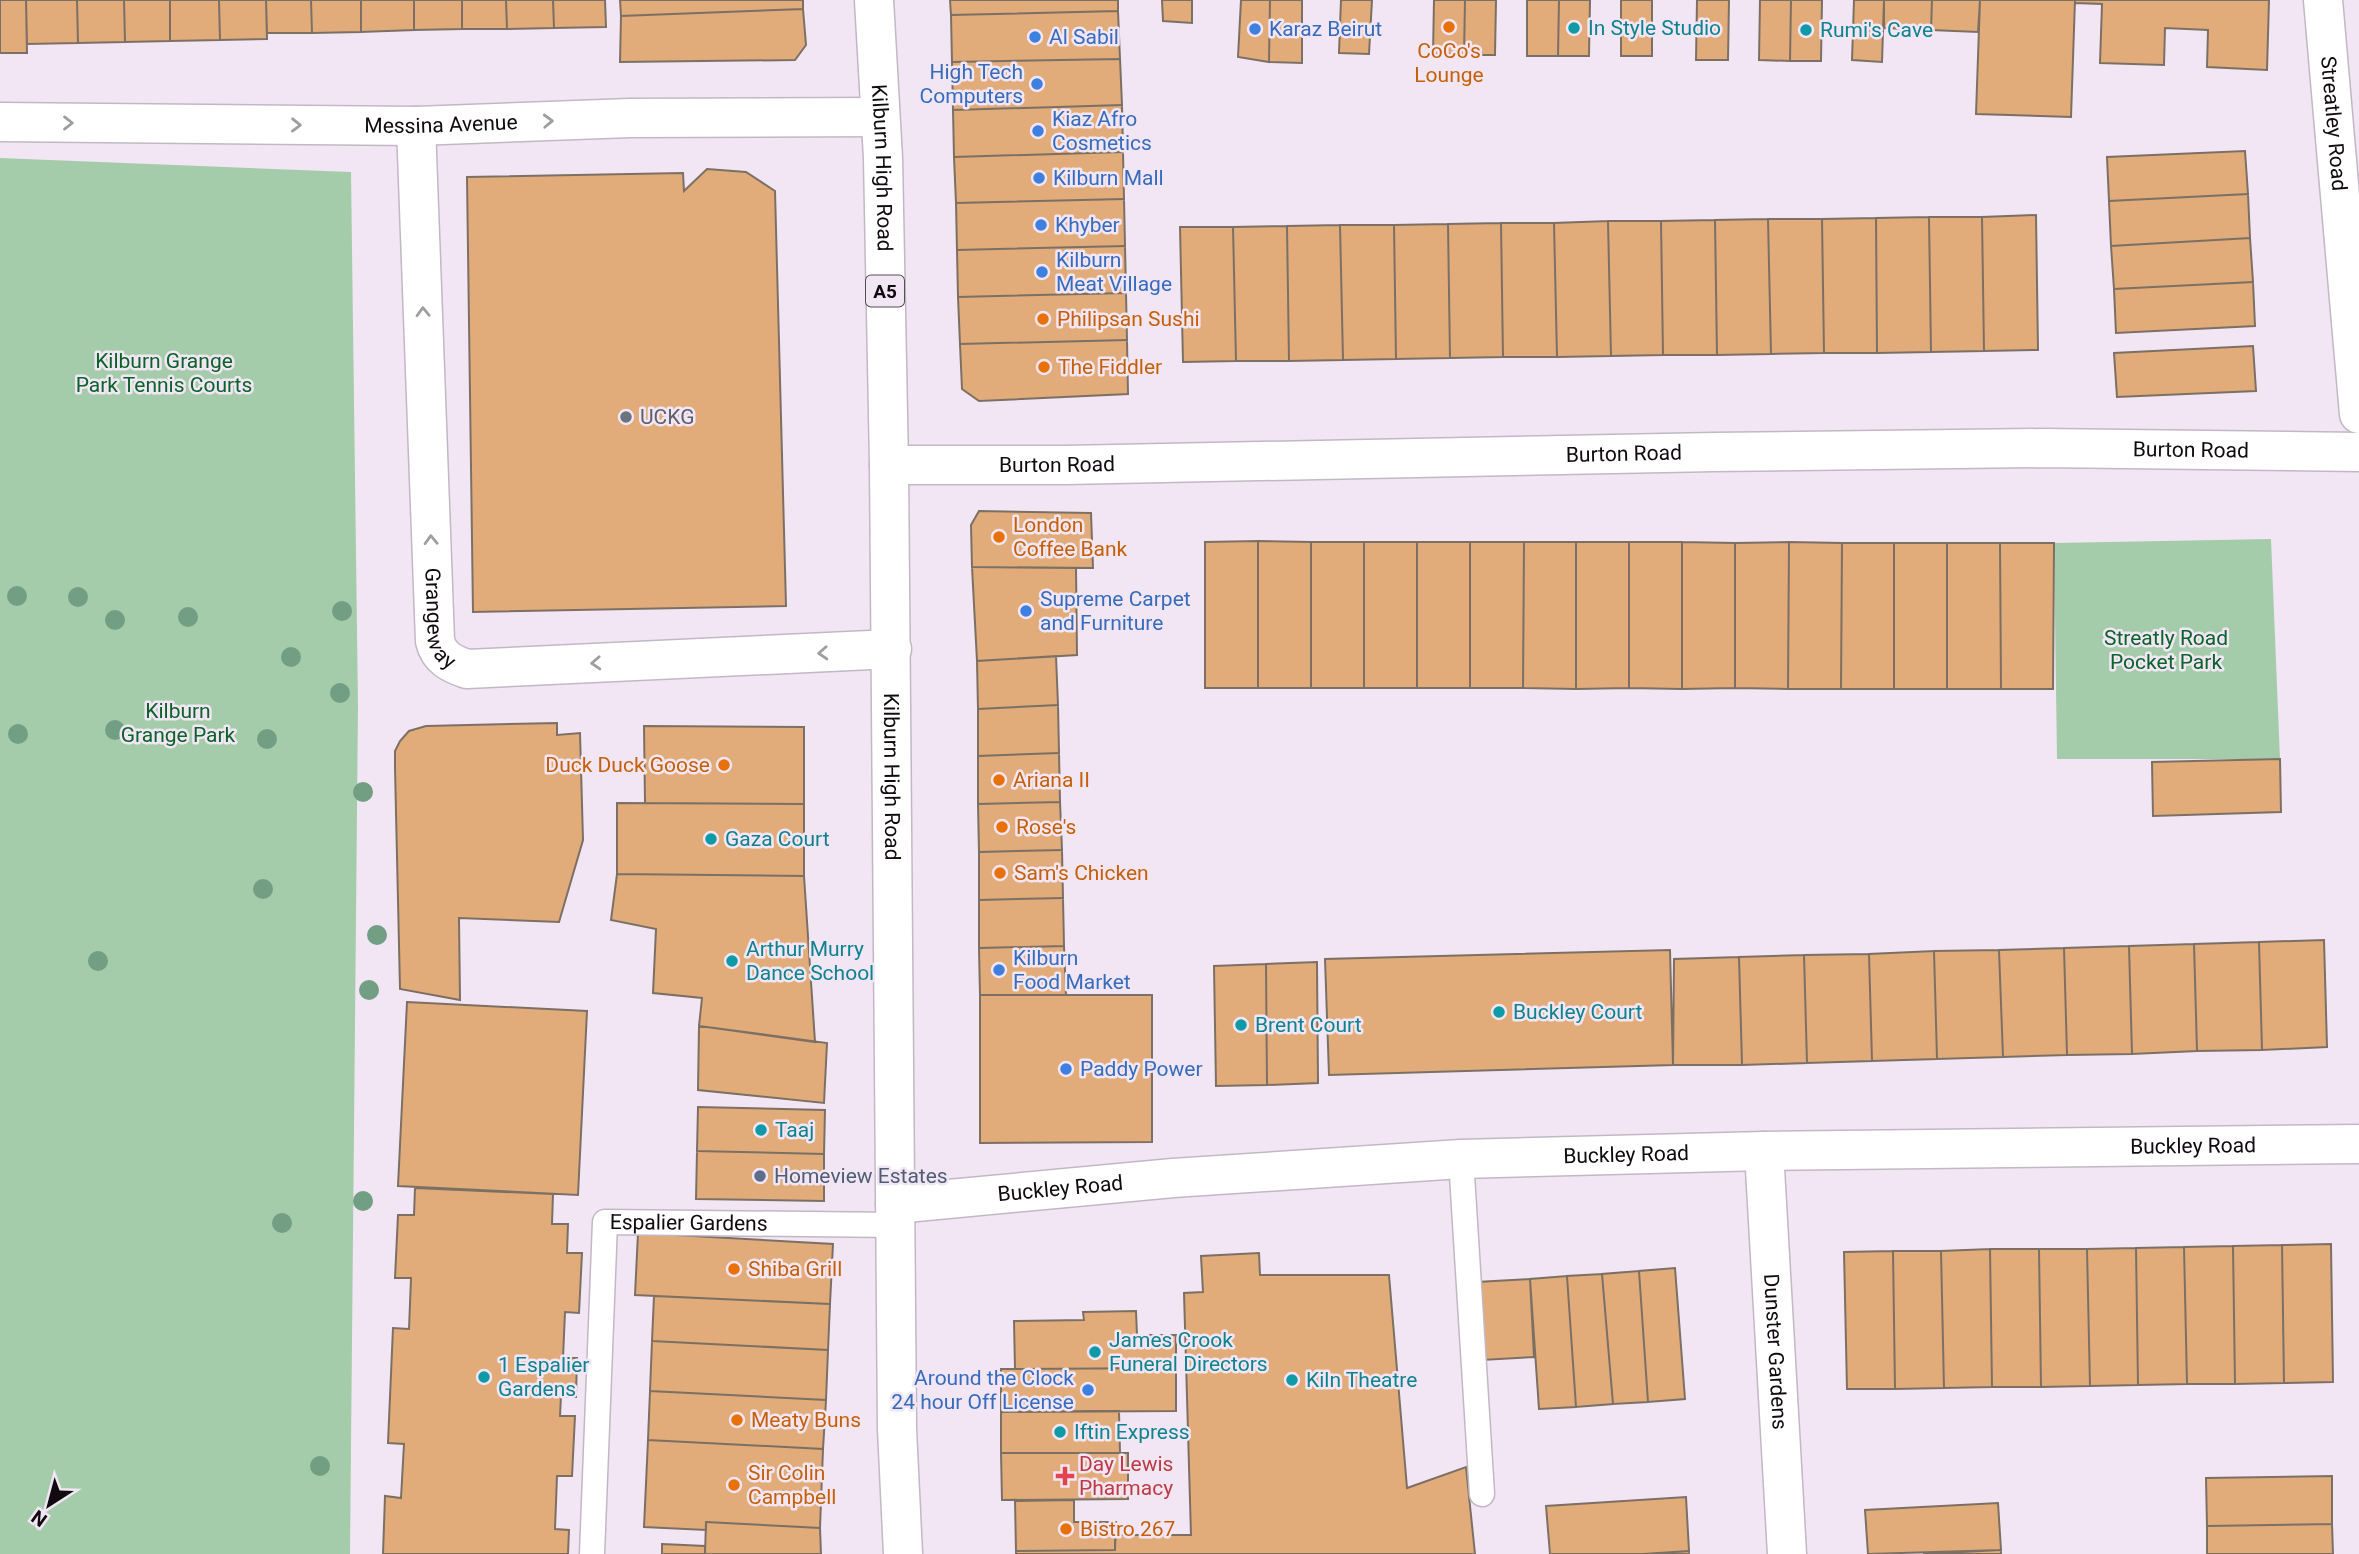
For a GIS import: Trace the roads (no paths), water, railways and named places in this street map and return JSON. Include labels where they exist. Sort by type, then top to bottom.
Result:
[{"type":"street","name":"Kilburn High Road","points":[[874,0],[883,158],[889,465],[897,1429],[902,1554]]},
{"type":"street","name":"Streatley Road","points":[[2323,0],[2359,414]]},
{"type":"street","name":"Messina Avenue","points":[[0,122],[416,126],[630,118],[880,117]]},
{"type":"street","name":"Grangeway","points":[[416,126],[435,641],[438,652],[452,665],[467,669],[892,649]]},
{"type":"street","name":"Burton Road","points":[[889,465],[1066,465],[2043,448],[2359,452]]},
{"type":"street","name":"Buckley Road","points":[[895,1215],[1173,1178],[1461,1159],[1764,1151],[2359,1144]]},
{"type":"street","name":"Dunster Gardens","points":[[1764,1151],[1787,1554]]},
{"type":"lane","points":[[1461,1159],[1482,1494]]},
{"type":"lane","name":"Espalier Gardens","points":[[592,1554],[605,1222],[895,1215]]},
{"type":"place","name":"CoCo's Lounge","points":[[1449,27]]},
{"type":"place","name":"In Style Studio","points":[[1574,28]]},
{"type":"place","name":"Karaz Beirut","points":[[1255,29]]},
{"type":"place","name":"Rumi's Cave","points":[[1806,30]]},
{"type":"place","name":"Al Sabil","points":[[1035,37]]},
{"type":"place","name":"High Tech Computers","points":[[1037,84]]},
{"type":"place","name":"Kiaz Afro Cosmetics","points":[[1038,131]]},
{"type":"place","name":"Kilburn Mall","points":[[1039,178]]},
{"type":"place","name":"Khyber","points":[[1041,225]]},
{"type":"place","name":"Kilburn Meat Village","points":[[1042,272]]},
{"type":"place","name":"Philipsan Sushi","points":[[1043,319]]},
{"type":"place","name":"The Fiddler","points":[[1044,367]]},
{"type":"place","name":"UCKG","points":[[626,417]]},
{"type":"place","name":"London Coffee Bank","points":[[999,537]]},
{"type":"place","name":"Supreme Carpet and Furniture","points":[[1026,611]]},
{"type":"place","name":"Duck Duck Goose","points":[[724,765]]},
{"type":"place","name":"Ariana II","points":[[999,780]]},
{"type":"place","name":"Rose's","points":[[1002,827]]},
{"type":"place","name":"Gaza Court","points":[[711,839]]},
{"type":"place","name":"Sam's Chicken","points":[[1000,873]]},
{"type":"place","name":"Arthur Murry Dance School","points":[[732,961]]},
{"type":"place","name":"Kilburn Food Market","points":[[999,970]]},
{"type":"place","name":"Buckley Court","points":[[1499,1012]]},
{"type":"place","name":"Brent Court","points":[[1241,1025]]},
{"type":"place","name":"Paddy Power","points":[[1066,1069]]},
{"type":"place","name":"Taaj","points":[[761,1130]]},
{"type":"place","name":"Homeview Estates","points":[[760,1176]]},
{"type":"place","name":"Shiba Grill","points":[[734,1269]]},
{"type":"place","name":"James Crook Funeral Directors","points":[[1095,1352]]},
{"type":"place","name":"1 Espalier Gardens","points":[[484,1377]]},
{"type":"place","name":"Kiln Theatre","points":[[1292,1380]]},
{"type":"place","name":"Around the Clock 24 hour Off License","points":[[1088,1390]]},
{"type":"place","name":"Meaty Buns","points":[[737,1420]]},
{"type":"place","name":"Iftin Express","points":[[1060,1432]]},
{"type":"place","name":"Day Lewis Pharmacy","points":[[1065,1476]]},
{"type":"place","name":"Sir Colin Campbell","points":[[734,1485]]},
{"type":"place","name":"Bistro 267","points":[[1066,1529]]},
{"type":"park label","name":"Kilburn Grange Park Tennis Courts","points":[[164,373]]},
{"type":"park label","name":"Streatly Road Pocket Park","points":[[2166,650]]},
{"type":"park label","name":"Kilburn Grange Park","points":[[178,723]]}]
